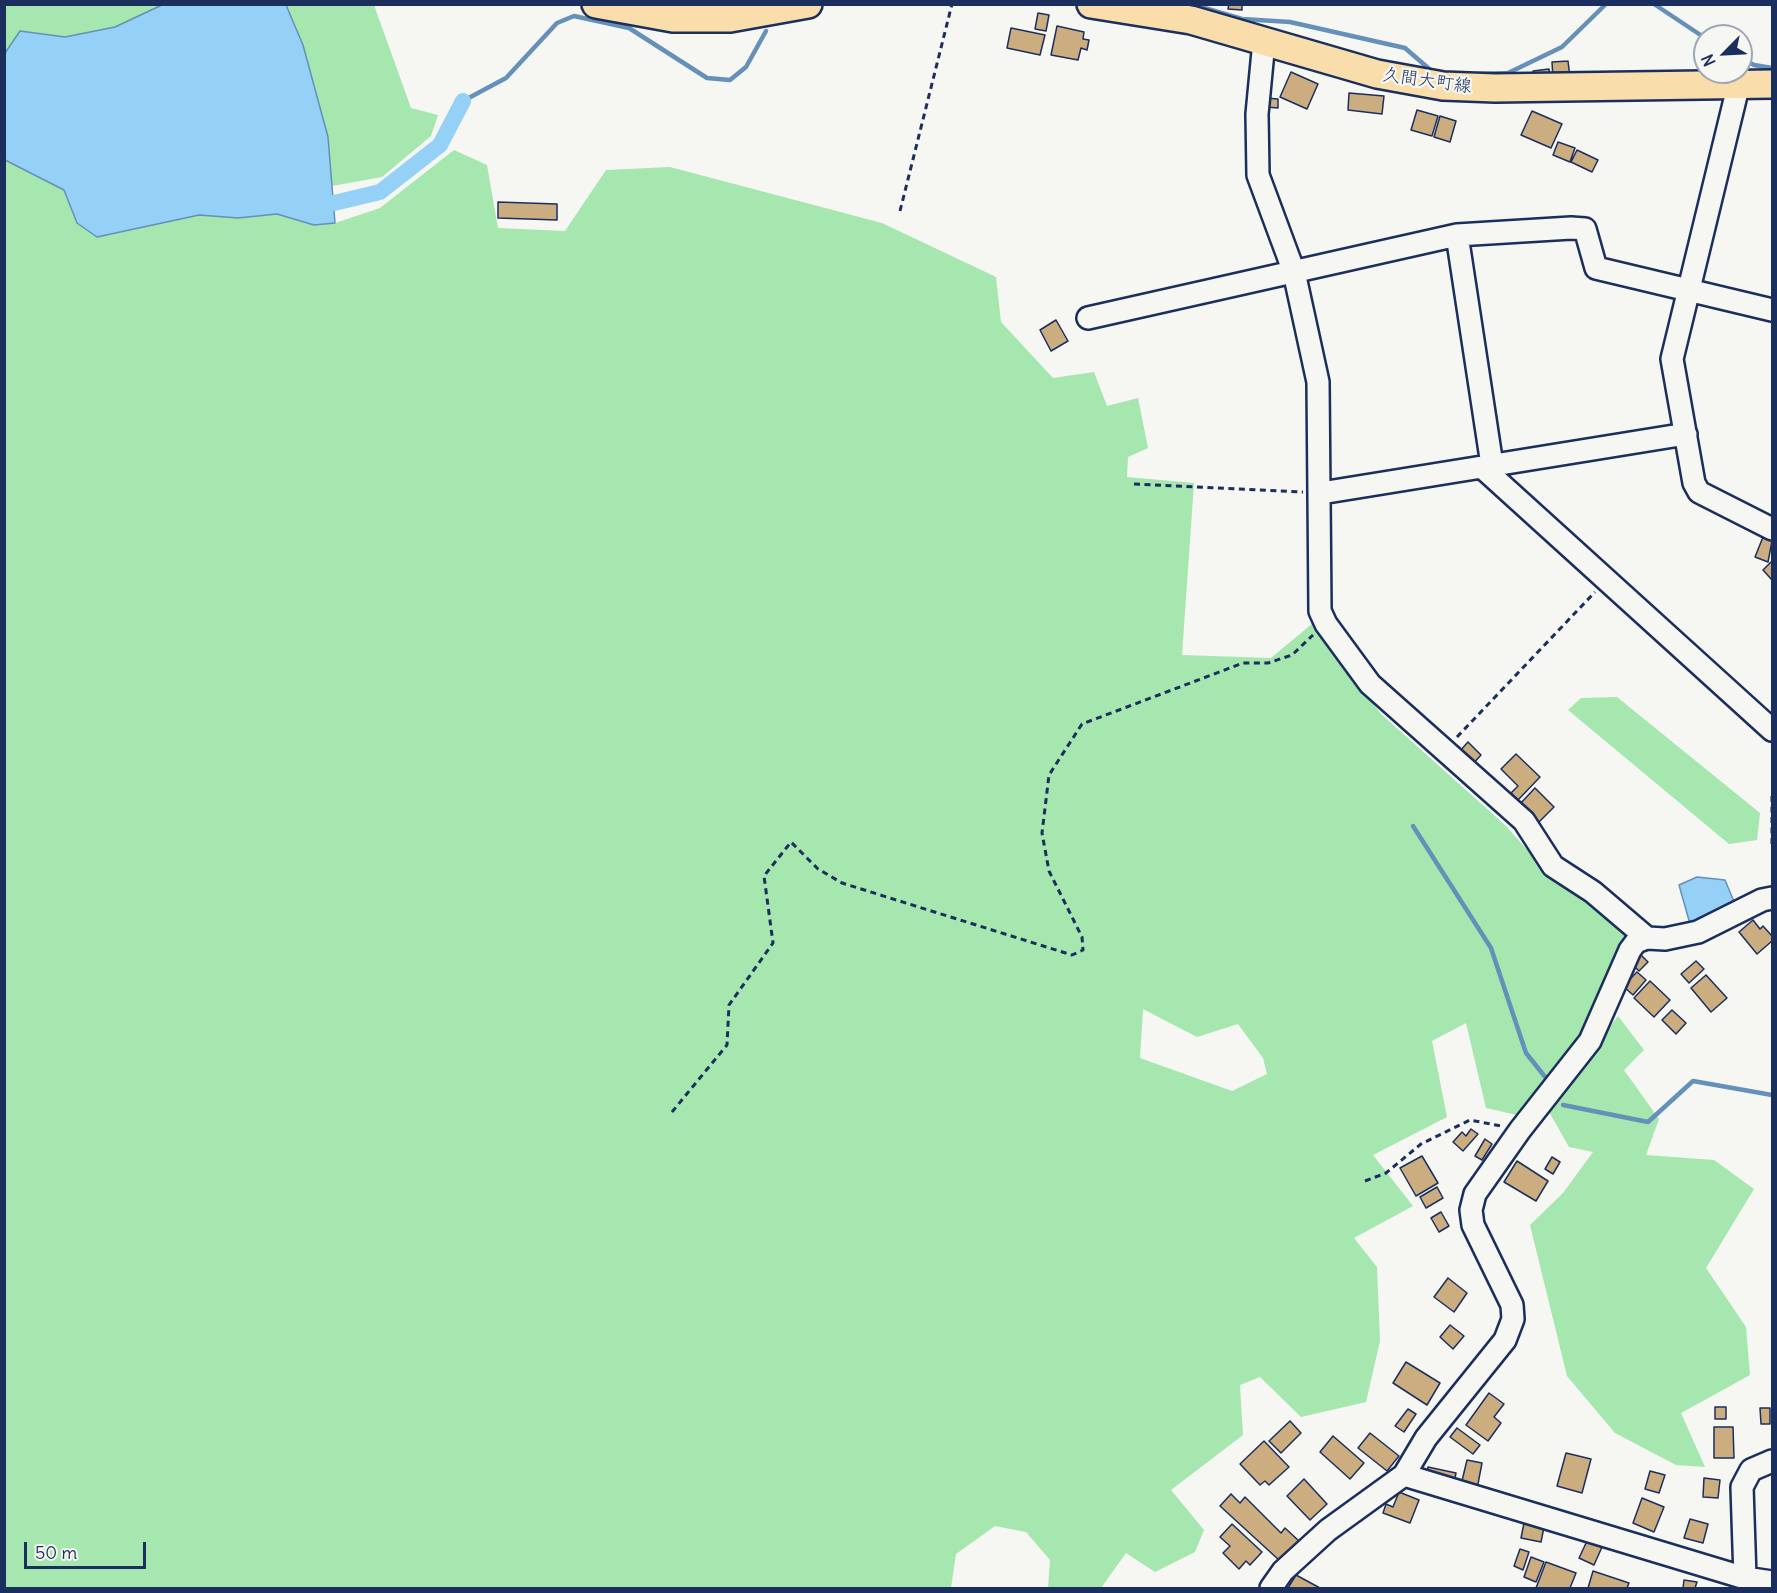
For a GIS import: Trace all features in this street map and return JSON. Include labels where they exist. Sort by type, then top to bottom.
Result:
[{"type":"main road","points":[[596,4],[673,18],[729,18],[808,4]]},
{"type":"main road","name":"久間大町線","points":[[1091,4],[1191,20],[1377,74],[1443,86],[1495,88],[1693,84]]},
{"type":"main road","name":"久間大町線","points":[[1753,83],[1773,84]]},
{"type":"street","points":[[1264,41],[1257,114],[1258,175],[1294,272],[1318,382],[1321,493],[1320,611],[1326,624],[1370,684],[1443,752],[1524,821],[1553,866],[1593,892],[1647,938]]},
{"type":"street","points":[[1739,84],[1672,359],[1694,483],[1699,492],[1773,529]]},
{"type":"street","points":[[1088,318],[1457,235],[1571,228],[1585,229],[1596,268],[1773,310]]},
{"type":"street","points":[[1457,235],[1487,466],[1607,580],[1773,730]]},
{"type":"street","points":[[1321,493],[1686,434]]},
{"type":"street","points":[[1271,1588],[1283,1571],[1328,1530],[1404,1475],[1426,1438],[1504,1340],[1514,1319],[1512,1305],[1473,1225],[1471,1210],[1475,1194],[1520,1130],[1590,1041],[1630,950],[1636,942],[1647,938],[1665,939],[1698,932],[1762,900],[1773,898]]},
{"type":"street","points":[[1745,1578],[1742,1487],[1751,1470],[1773,1461]]},
{"type":"street","points":[[1404,1475],[1517,1507],[1745,1578],[1773,1582]]},
{"type":"path","points":[[900,211],[952,4]]},
{"type":"path","points":[[1134,484],[1321,493]]},
{"type":"path","points":[[1443,752],[1607,580]]},
{"type":"path","points":[[672,1112],[728,1045],[729,1005],[773,943],[764,876],[791,842],[818,869],[842,883],[1072,955],[1083,950],[1082,937],[1049,871],[1042,832],[1049,775],[1082,724],[1244,663],[1268,663],[1292,655],[1326,624]]},
{"type":"path","points":[[1773,796],[1773,847]]},
{"type":"path","points":[[1365,1181],[1386,1173],[1421,1144],[1470,1120],[1520,1130]]},
{"type":"green space","points":[[5,5],[164,5],[115,27],[65,37],[21,31],[5,53]]},
{"type":"green space","points":[[286,5],[374,5],[411,108],[438,115],[431,136],[382,177],[332,186],[328,137],[303,45]]},
{"type":"green space","points":[[454,150],[487,165],[498,228],[565,231],[606,170],[670,167],[882,223],[996,277],[1001,322],[1053,378],[1094,372],[1107,406],[1138,398],[1148,448],[1128,457],[1127,477],[1194,483],[1182,655],[1271,658],[1313,623],[1381,714],[1505,825],[1547,872],[1628,929],[1575,1048],[1517,1115],[1486,1108],[1466,1023],[1432,1041],[1447,1117],[1373,1155],[1413,1206],[1354,1238],[1377,1267],[1380,1341],[1366,1402],[1301,1417],[1260,1377],[1240,1385],[1243,1435],[1171,1490],[1204,1530],[1195,1552],[1155,1572],[1126,1553],[1101,1588],[1048,1588],[1050,1560],[1026,1532],[995,1526],[956,1554],[951,1588],[5,1588],[4,160],[64,190],[77,223],[97,237],[199,215],[238,218],[277,214],[314,225],[335,223],[380,208]],"holes":[[[1143,1009],[1197,1037],[1238,1024],[1263,1058],[1267,1074],[1232,1091],[1140,1058]]]},
{"type":"green space","points":[[1617,697],[1760,813],[1757,840],[1729,844],[1568,710],[1581,698]]},
{"type":"green space","points":[[1618,1016],[1644,1050],[1624,1070],[1659,1119],[1646,1155],[1714,1160],[1754,1189],[1706,1268],[1746,1327],[1750,1375],[1681,1413],[1705,1467],[1676,1465],[1615,1433],[1567,1376],[1530,1225],[1563,1193],[1593,1152],[1569,1147],[1548,1110]]},
{"type":"water","points":[[164,4],[286,5],[303,45],[328,137],[335,223],[314,225],[277,214],[238,218],[199,215],[97,237],[77,223],[64,190],[5,160],[5,53],[20,31],[65,37],[115,27]]},
{"type":"water","points":[[1697,877],[1725,880],[1735,904],[1690,924],[1679,885]]},
{"type":"building","points":[[1229,4],[1242,4],[1242,10],[1228,9]]},
{"type":"building","points":[[1038,13],[1049,15],[1046,31],[1035,29]]},
{"type":"building","points":[[1057,26],[1084,32],[1083,39],[1089,40],[1087,50],[1081,48],[1078,60],[1051,55]]},
{"type":"building","points":[[1011,28],[1045,35],[1040,55],[1007,48]]},
{"type":"building","points":[[1568,61],[1570,78],[1553,79],[1552,62]]},
{"type":"building","points":[[1549,69],[1550,80],[1534,81],[1533,71]]},
{"type":"building","points":[[1291,72],[1318,84],[1307,109],[1280,97]]},
{"type":"building","points":[[1349,93],[1384,96],[1382,114],[1348,110]]},
{"type":"building","points":[[1266,98],[1278,99],[1278,108],[1266,107]]},
{"type":"building","points":[[1417,110],[1438,116],[1432,136],[1411,130]]},
{"type":"building","points":[[1532,111],[1562,124],[1551,148],[1521,135]]},
{"type":"building","points":[[1440,116],[1456,121],[1450,142],[1434,137]]},
{"type":"building","points":[[1558,142],[1575,148],[1570,162],[1553,155]]},
{"type":"building","points":[[1577,150],[1598,160],[1592,172],[1571,162]]},
{"type":"building","points":[[498,202],[557,204],[557,220],[498,218]]},
{"type":"building","points":[[1056,320],[1068,341],[1051,351],[1040,330]]},
{"type":"building","points":[[1763,537],[1772,541],[1768,562],[1755,557]]},
{"type":"building","points":[[1772,561],[1772,580],[1763,570]]},
{"type":"building","points":[[1468,742],[1481,755],[1472,765],[1459,752]]},
{"type":"building","points":[[1516,754],[1540,777],[1518,800],[1511,793],[1518,786],[1501,769]]},
{"type":"building","points":[[1535,788],[1554,807],[1538,823],[1519,805]]},
{"type":"building","points":[[1753,920],[1760,929],[1763,926],[1772,936],[1772,941],[1757,954],[1739,932]]},
{"type":"building","points":[[1641,955],[1648,962],[1639,971],[1632,964]]},
{"type":"building","points":[[1696,961],[1704,969],[1689,983],[1681,974]]},
{"type":"building","points":[[1637,972],[1646,980],[1633,995],[1623,986]]},
{"type":"building","points":[[1706,975],[1727,998],[1711,1012],[1691,988]]},
{"type":"building","points":[[1650,981],[1670,1000],[1654,1017],[1634,998]]},
{"type":"building","points":[[1672,1010],[1686,1023],[1676,1034],[1662,1020]]},
{"type":"building","points":[[1471,1129],[1478,1134],[1463,1151],[1453,1142],[1462,1132],[1466,1136]]},
{"type":"building","points":[[1485,1139],[1492,1144],[1482,1160],[1475,1156]]},
{"type":"building","points":[[1422,1156],[1438,1183],[1416,1196],[1400,1168]]},
{"type":"building","points":[[1552,1157],[1560,1162],[1553,1174],[1545,1169]]},
{"type":"building","points":[[1517,1161],[1548,1181],[1536,1201],[1504,1182]]},
{"type":"building","points":[[1437,1187],[1443,1198],[1426,1208],[1420,1197]]},
{"type":"building","points":[[1441,1212],[1449,1226],[1439,1232],[1431,1218]]},
{"type":"building","points":[[1448,1278],[1467,1293],[1454,1312],[1434,1297]]},
{"type":"building","points":[[1450,1325],[1464,1336],[1453,1349],[1440,1337]]},
{"type":"building","points":[[1406,1362],[1440,1383],[1427,1405],[1393,1383]]},
{"type":"building","points":[[1489,1393],[1504,1404],[1494,1417],[1501,1423],[1488,1441],[1466,1425]]},
{"type":"building","points":[[1715,1407],[1726,1407],[1726,1419],[1715,1419]]},
{"type":"building","points":[[1760,1408],[1770,1408],[1770,1424],[1761,1424]]},
{"type":"building","points":[[1408,1409],[1416,1414],[1404,1432],[1395,1426]]},
{"type":"building","points":[[1290,1421],[1301,1433],[1281,1453],[1269,1441]]},
{"type":"building","points":[[1714,1427],[1733,1427],[1734,1458],[1714,1458]]},
{"type":"building","points":[[1457,1428],[1480,1445],[1473,1454],[1450,1437]]},
{"type":"building","points":[[1370,1433],[1399,1456],[1387,1471],[1358,1448]]},
{"type":"building","points":[[1333,1436],[1364,1463],[1350,1479],[1320,1452]]},
{"type":"building","points":[[1264,1441],[1289,1467],[1269,1485],[1265,1481],[1260,1485],[1240,1464]]},
{"type":"building","points":[[1566,1453],[1591,1459],[1582,1493],[1557,1486]]},
{"type":"building","points":[[1467,1460],[1482,1463],[1477,1489],[1461,1485]]},
{"type":"building","points":[[1428,1467],[1456,1473],[1454,1483],[1426,1477]]},
{"type":"building","points":[[1650,1471],[1665,1475],[1659,1493],[1645,1489]]},
{"type":"building","points":[[1704,1478],[1720,1480],[1718,1498],[1703,1497]]},
{"type":"building","points":[[1304,1479],[1327,1504],[1310,1520],[1287,1496]]},
{"type":"building","points":[[1399,1492],[1419,1500],[1410,1523],[1383,1513],[1386,1504],[1393,1507]]},
{"type":"building","points":[[1231,1494],[1240,1503],[1245,1497],[1281,1533],[1285,1528],[1299,1541],[1280,1561],[1220,1506]]},
{"type":"building","points":[[1642,1498],[1664,1507],[1654,1532],[1633,1523]]},
{"type":"building","points":[[1690,1519],[1708,1524],[1703,1543],[1684,1538]]},
{"type":"building","points":[[1524,1523],[1544,1527],[1541,1542],[1521,1538]]},
{"type":"building","points":[[1232,1524],[1262,1552],[1250,1565],[1246,1561],[1239,1569],[1223,1553],[1230,1546],[1220,1537]]},
{"type":"building","points":[[1587,1541],[1602,1547],[1594,1565],[1579,1558]]},
{"type":"building","points":[[1520,1549],[1529,1552],[1523,1570],[1514,1566]]},
{"type":"building","points":[[1531,1557],[1544,1562],[1536,1582],[1524,1577]]},
{"type":"building","points":[[1546,1562],[1576,1573],[1570,1588],[1536,1588]]},
{"type":"building","points":[[1593,1571],[1629,1583],[1627,1588],[1588,1588]]},
{"type":"building","points":[[1296,1575],[1320,1588],[1288,1588]]},
{"type":"building","points":[[1684,1580],[1697,1582],[1695,1588],[1683,1588]]},
{"type":"waterway","points":[[1191,4],[1242,19],[1290,22],[1405,48],[1434,73]]},
{"type":"waterway","points":[[1475,74],[1508,73],[1562,47],[1606,4]]},
{"type":"waterway","points":[[1654,4],[1693,30]]},
{"type":"waterway","points":[[463,101],[506,78],[557,23],[574,16],[629,28],[707,78],[730,80],[746,67],[766,31]]},
{"type":"waterway","points":[[1753,64],[1772,68]]},
{"type":"waterway","points":[[334,203],[380,192],[440,145],[463,101]]},
{"type":"waterway","points":[[1413,826],[1491,948],[1526,1053],[1546,1078]]},
{"type":"waterway","points":[[1563,1105],[1648,1122],[1693,1081],[1772,1095]]}]
